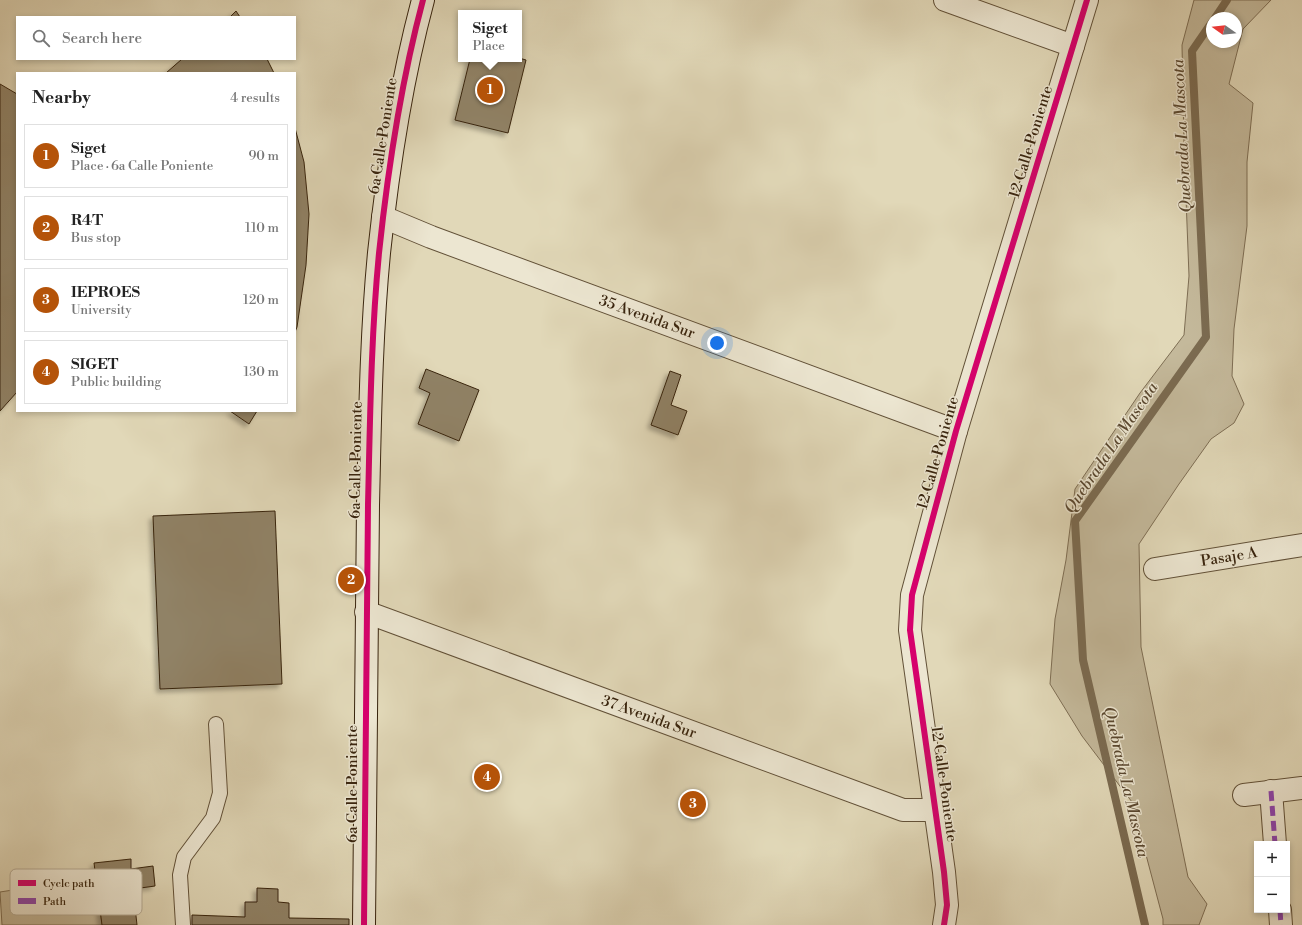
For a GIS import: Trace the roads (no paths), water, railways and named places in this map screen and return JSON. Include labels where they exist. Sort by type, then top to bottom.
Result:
[{"type":"street","name":"6a Calle Poniente","points":[[364,925],[366,612],[373,342],[383,217],[397,121],[423,0]]},
{"type":"street","points":[[945,0],[1074,46]]},
{"type":"street","name":"12 Calle Poniente","points":[[944,925],[947,905],[944,872],[910,630],[912,595],[956,431],[1087,0]]},
{"type":"street","name":"35 Avenida Sur","points":[[383,217],[431,237],[956,431]]},
{"type":"street","name":"Pasaje A","points":[[1155,569],[1302,545]]},
{"type":"street","name":"37 Avenida Sur","points":[[366,612],[903,810],[935,810]]},
{"type":"street","points":[[1244,795],[1302,788]]},
{"type":"street","points":[[1271,792],[1275,841]]},
{"type":"street","points":[[1280,913],[1281,925]]},
{"type":"lane","points":[[183,925],[180,875],[184,857],[213,818],[220,793],[216,724]]},
{"type":"waterway","name":"Quebrada La Mascota","points":[[1219,12],[1227,0]]},
{"type":"waterway","name":"Quebrada La Mascota","points":[[1145,925],[1083,660],[1075,521],[1206,337],[1192,51],[1206,31]]},
{"type":"place","name":"Siget","points":[[490,90]]},
{"type":"place","name":"R4T","points":[[351,580]]},
{"type":"place","name":"SIGET","points":[[487,777]]},
{"type":"place","name":"IEPROES","points":[[693,804]]}]
